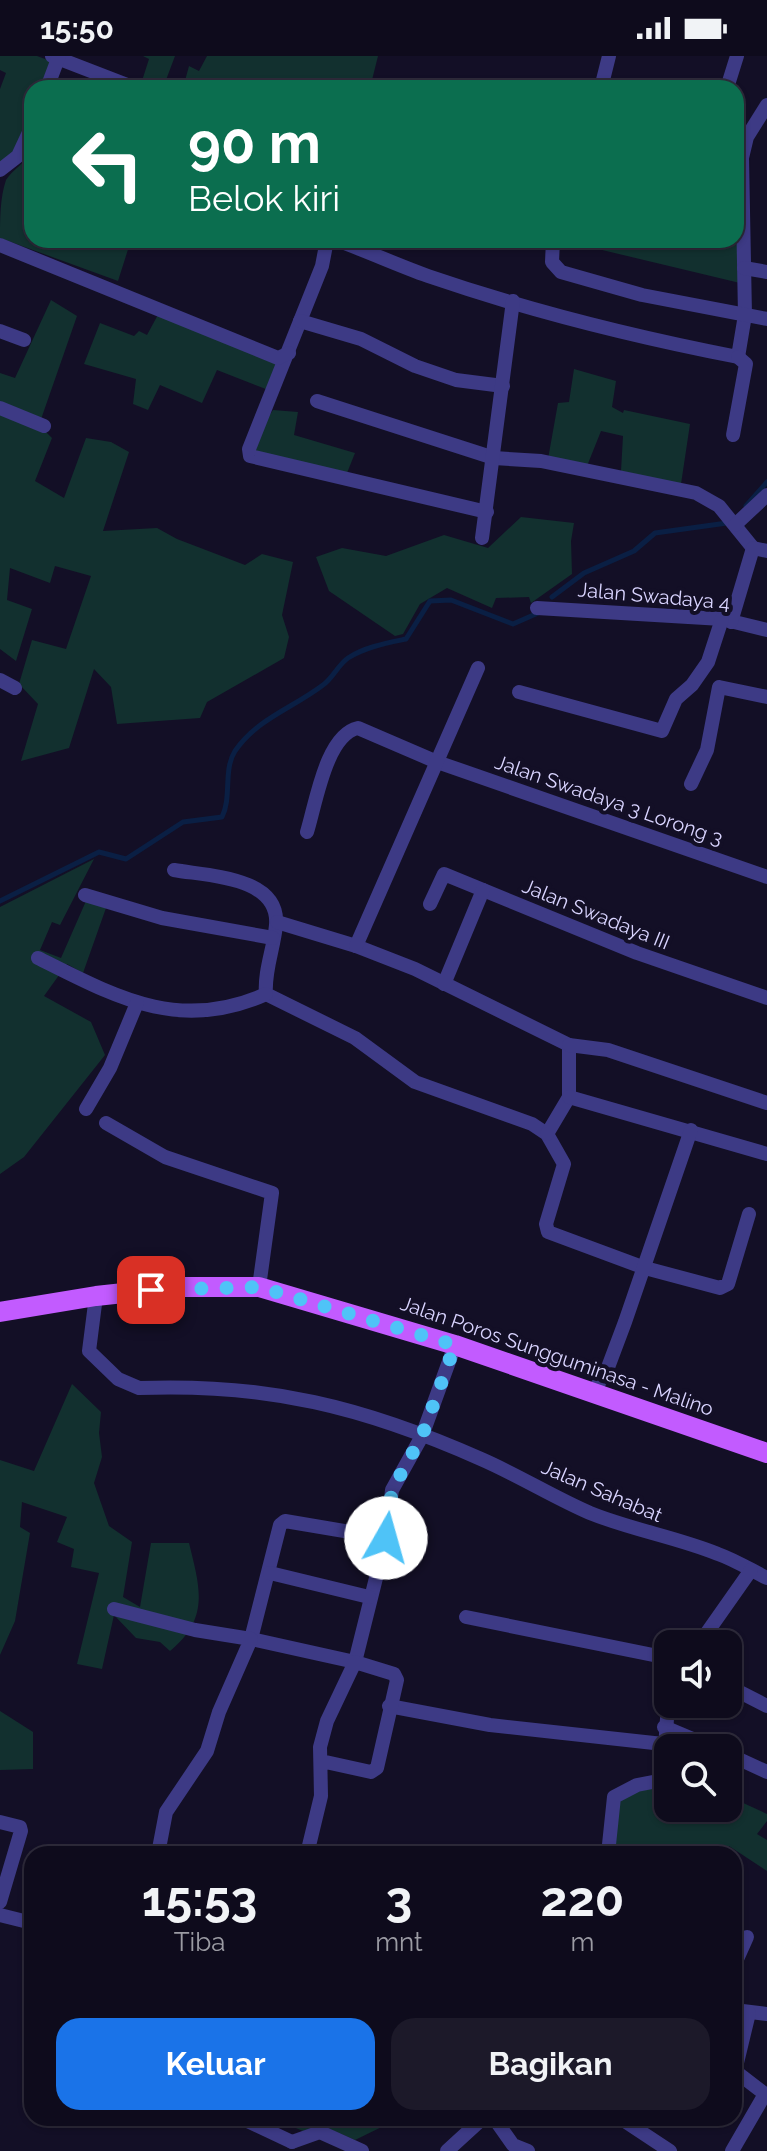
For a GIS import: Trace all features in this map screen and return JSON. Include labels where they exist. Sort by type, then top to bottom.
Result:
[{"type":"main road","name":"Jalan Poros Sungguminasa - Malino","points":[[0,1312],[96,1296],[179,1287],[259,1287],[455,1345],[767,1453]]},
{"type":"street","points":[[603,80],[609,56]]},
{"type":"street","points":[[730,80],[737,56]]},
{"type":"street","points":[[49,80],[56,57],[115,80]]},
{"type":"street","points":[[744,150],[747,137],[767,105]]},
{"type":"street","points":[[0,170],[18,156],[24,146]]},
{"type":"street","points":[[0,245],[278,358],[289,353]]},
{"type":"street","points":[[325,248],[322,266],[289,353],[249,449],[250,456],[487,512]]},
{"type":"street","points":[[357,248],[428,275],[513,301],[667,343],[738,357],[746,364],[746,374],[733,435]]},
{"type":"street","points":[[553,248],[552,262],[561,272],[642,295],[767,319]]},
{"type":"street","points":[[738,357],[745,315],[744,248]]},
{"type":"street","points":[[744,268],[767,272]]},
{"type":"street","points":[[482,538],[513,301]]},
{"type":"street","points":[[300,321],[361,339],[415,366],[456,380],[503,386]]},
{"type":"street","points":[[0,331],[24,340]]},
{"type":"street","points":[[317,401],[494,458],[541,461],[696,493],[715,502],[735,525],[741,538],[760,550],[708,662],[692,685],[676,699],[663,731],[519,692]]},
{"type":"street","points":[[0,408],[44,426]]},
{"type":"street","points":[[735,525],[767,495]]},
{"type":"street","name":"Jalan Swadaya 4","points":[[537,608],[727,620],[767,630]]},
{"type":"street","points":[[356,946],[478,668]]},
{"type":"street","points":[[0,680],[15,688]]},
{"type":"street","points":[[691,784],[707,750],[719,687],[767,697]]},
{"type":"street","name":"Jalan Swadaya 3 Lorong 3","points":[[307,832],[334,746],[347,730],[358,728],[437,762],[767,877]]},
{"type":"street","points":[[174,870],[236,880],[252,886],[265,898],[277,922],[266,994]]},
{"type":"street","name":"Jalan Swadaya III","points":[[430,904],[444,874],[637,953],[767,998]]},
{"type":"street","points":[[444,984],[483,890]]},
{"type":"street","points":[[85,895],[162,918],[273,938]]},
{"type":"street","points":[[277,922],[356,946],[444,984],[569,1045],[608,1050],[767,1103]]},
{"type":"street","points":[[38,958],[137,1003],[178,1011],[215,1011],[266,994],[355,1038],[415,1082],[532,1124],[547,1134],[564,1164],[546,1224],[548,1232],[645,1268],[698,1285],[724,1287],[749,1214]]},
{"type":"street","points":[[86,1109],[110,1068],[137,1003]]},
{"type":"street","points":[[547,1134],[569,1097],[569,1045]]},
{"type":"street","points":[[569,1097],[767,1154]]},
{"type":"street","points":[[106,1123],[165,1157],[272,1193],[259,1287]]},
{"type":"street","points":[[592,1394],[607,1370],[691,1130]]},
{"type":"street","name":"Jalan Sahabat","points":[[96,1296],[89,1351],[128,1385],[139,1388],[230,1388],[305,1399],[375,1416],[480,1458],[588,1512],[643,1533],[717,1553],[767,1578]]},
{"type":"street","points":[[309,1846],[321,1796],[320,1747],[327,1721],[355,1662],[386,1538],[392,1490],[422,1436],[455,1345]]},
{"type":"street","points":[[160,1846],[166,1812],[207,1751],[219,1712],[251,1639],[280,1525],[285,1521],[386,1538]]},
{"type":"street","points":[[709,1630],[751,1570]]},
{"type":"street","points":[[270,1573],[369,1597]]},
{"type":"street","points":[[114,1609],[195,1630],[355,1662],[397,1677],[374,1771],[321,1761]]},
{"type":"street","points":[[466,1617],[654,1655]]},
{"type":"street","points":[[742,1693],[767,1706]]},
{"type":"street","points":[[389,1706],[490,1725],[654,1743]]},
{"type":"street","points":[[664,1734],[666,1718]]},
{"type":"street","points":[[664,1727],[681,1734]]},
{"type":"street","points":[[742,1760],[767,1772]]},
{"type":"street","points":[[609,1846],[614,1797],[637,1785],[654,1782]]},
{"type":"street","points":[[0,1822],[20,1827],[21,1837],[0,1902]]},
{"type":"street","points":[[0,1915],[24,1921]]},
{"type":"street","points":[[742,1948],[747,1937]]},
{"type":"street","points":[[742,2011],[767,2014]]},
{"type":"street","points":[[732,2151],[765,2094],[742,2076]]},
{"type":"street","points":[[255,2126],[290,2147],[305,2135],[320,2132],[362,2151]]},
{"type":"street","points":[[447,2151],[474,2126]]},
{"type":"street","points":[[500,2126],[513,2145],[528,2151]]},
{"type":"street","points":[[632,2126],[670,2151]]},
{"type":"green space","points":[[0,56],[37,56],[53,62],[45,80],[24,80],[24,130],[12,159],[0,164],[0,89],[6,73],[0,70]]},
{"type":"green space","points":[[143,56],[175,56],[166,80],[142,80],[149,59]]},
{"type":"green space","points":[[207,56],[378,56],[372,80],[185,80],[189,66],[199,71]]},
{"type":"green space","points":[[24,162],[24,247],[0,238],[1,201],[6,180]]},
{"type":"green space","points":[[27,248],[128,248],[118,281]]},
{"type":"green space","points":[[741,248],[740,283],[598,249]]},
{"type":"green space","points":[[51,300],[77,316],[39,425],[52,438],[35,481],[64,498],[86,438],[111,442],[129,452],[103,531],[157,528],[245,565],[262,554],[293,562],[282,615],[289,637],[284,658],[207,702],[200,718],[117,724],[111,687],[94,669],[69,748],[21,761],[38,704],[19,684],[32,640],[66,649],[91,576],[55,566],[50,583],[10,568],[7,600],[32,609],[16,661],[0,649],[0,373],[15,378]]},
{"type":"green space","points":[[160,311],[287,363],[271,391],[217,370],[202,403],[160,385],[148,410],[133,404],[136,379],[84,364],[100,323],[134,336],[139,331],[147,335]]},
{"type":"green space","points":[[574,369],[616,381],[612,407],[623,413],[624,410],[690,424],[681,484],[621,471],[623,436],[601,431],[587,466],[548,459],[558,403],[569,402]]},
{"type":"green space","points":[[273,410],[298,412],[294,435],[355,453],[343,483],[248,458],[253,441]]},
{"type":"green space","points":[[521,517],[574,523],[572,574],[531,603],[529,597],[496,598],[492,608],[447,588],[420,604],[403,634],[395,636],[329,591],[316,557],[342,548],[386,556],[444,535],[488,548]]},
{"type":"green space","points":[[94,859],[60,925],[52,922],[40,950],[61,958],[86,901],[106,908],[83,973],[67,964],[44,996],[91,1022],[105,1055],[24,1157],[0,1174],[0,907]]},
{"type":"green space","points":[[72,1384],[101,1412],[99,1433],[102,1457],[94,1483],[109,1526],[132,1542],[123,1597],[140,1607],[151,1543],[189,1543],[198,1588],[199,1602],[191,1627],[170,1651],[160,1642],[136,1638],[114,1615],[102,1669],[77,1664],[99,1573],[71,1567],[74,1549],[57,1542],[67,1517],[22,1502],[20,1527],[30,1533],[15,1621],[0,1655],[0,1460],[34,1471]]},
{"type":"green space","points":[[0,1711],[33,1732],[33,1769],[0,1770]]},
{"type":"green space","points":[[654,1787],[654,1822],[742,1822],[742,1802],[767,1814],[767,1821],[757,1834],[767,1840],[767,1871],[742,1855],[742,1846],[614,1846],[618,1802],[637,1791]]},
{"type":"green space","points":[[291,2126],[323,2126],[303,2131]]},
{"type":"green space","points":[[323,2126],[384,2126],[355,2140]]},
{"type":"waterway","points":[[746,506],[767,482]]},
{"type":"waterway","points":[[552,597],[584,573],[634,551],[655,533],[727,523]]},
{"type":"waterway","points":[[0,901],[99,852],[126,859],[183,822],[222,817],[227,801],[231,758],[244,740],[265,722],[323,685],[348,658],[369,648],[406,639],[430,601],[451,600],[513,624],[538,613]]},
{"type":"route","points":[[151,1290],[259,1287],[455,1345],[422,1436],[392,1490],[386,1538]]}]
